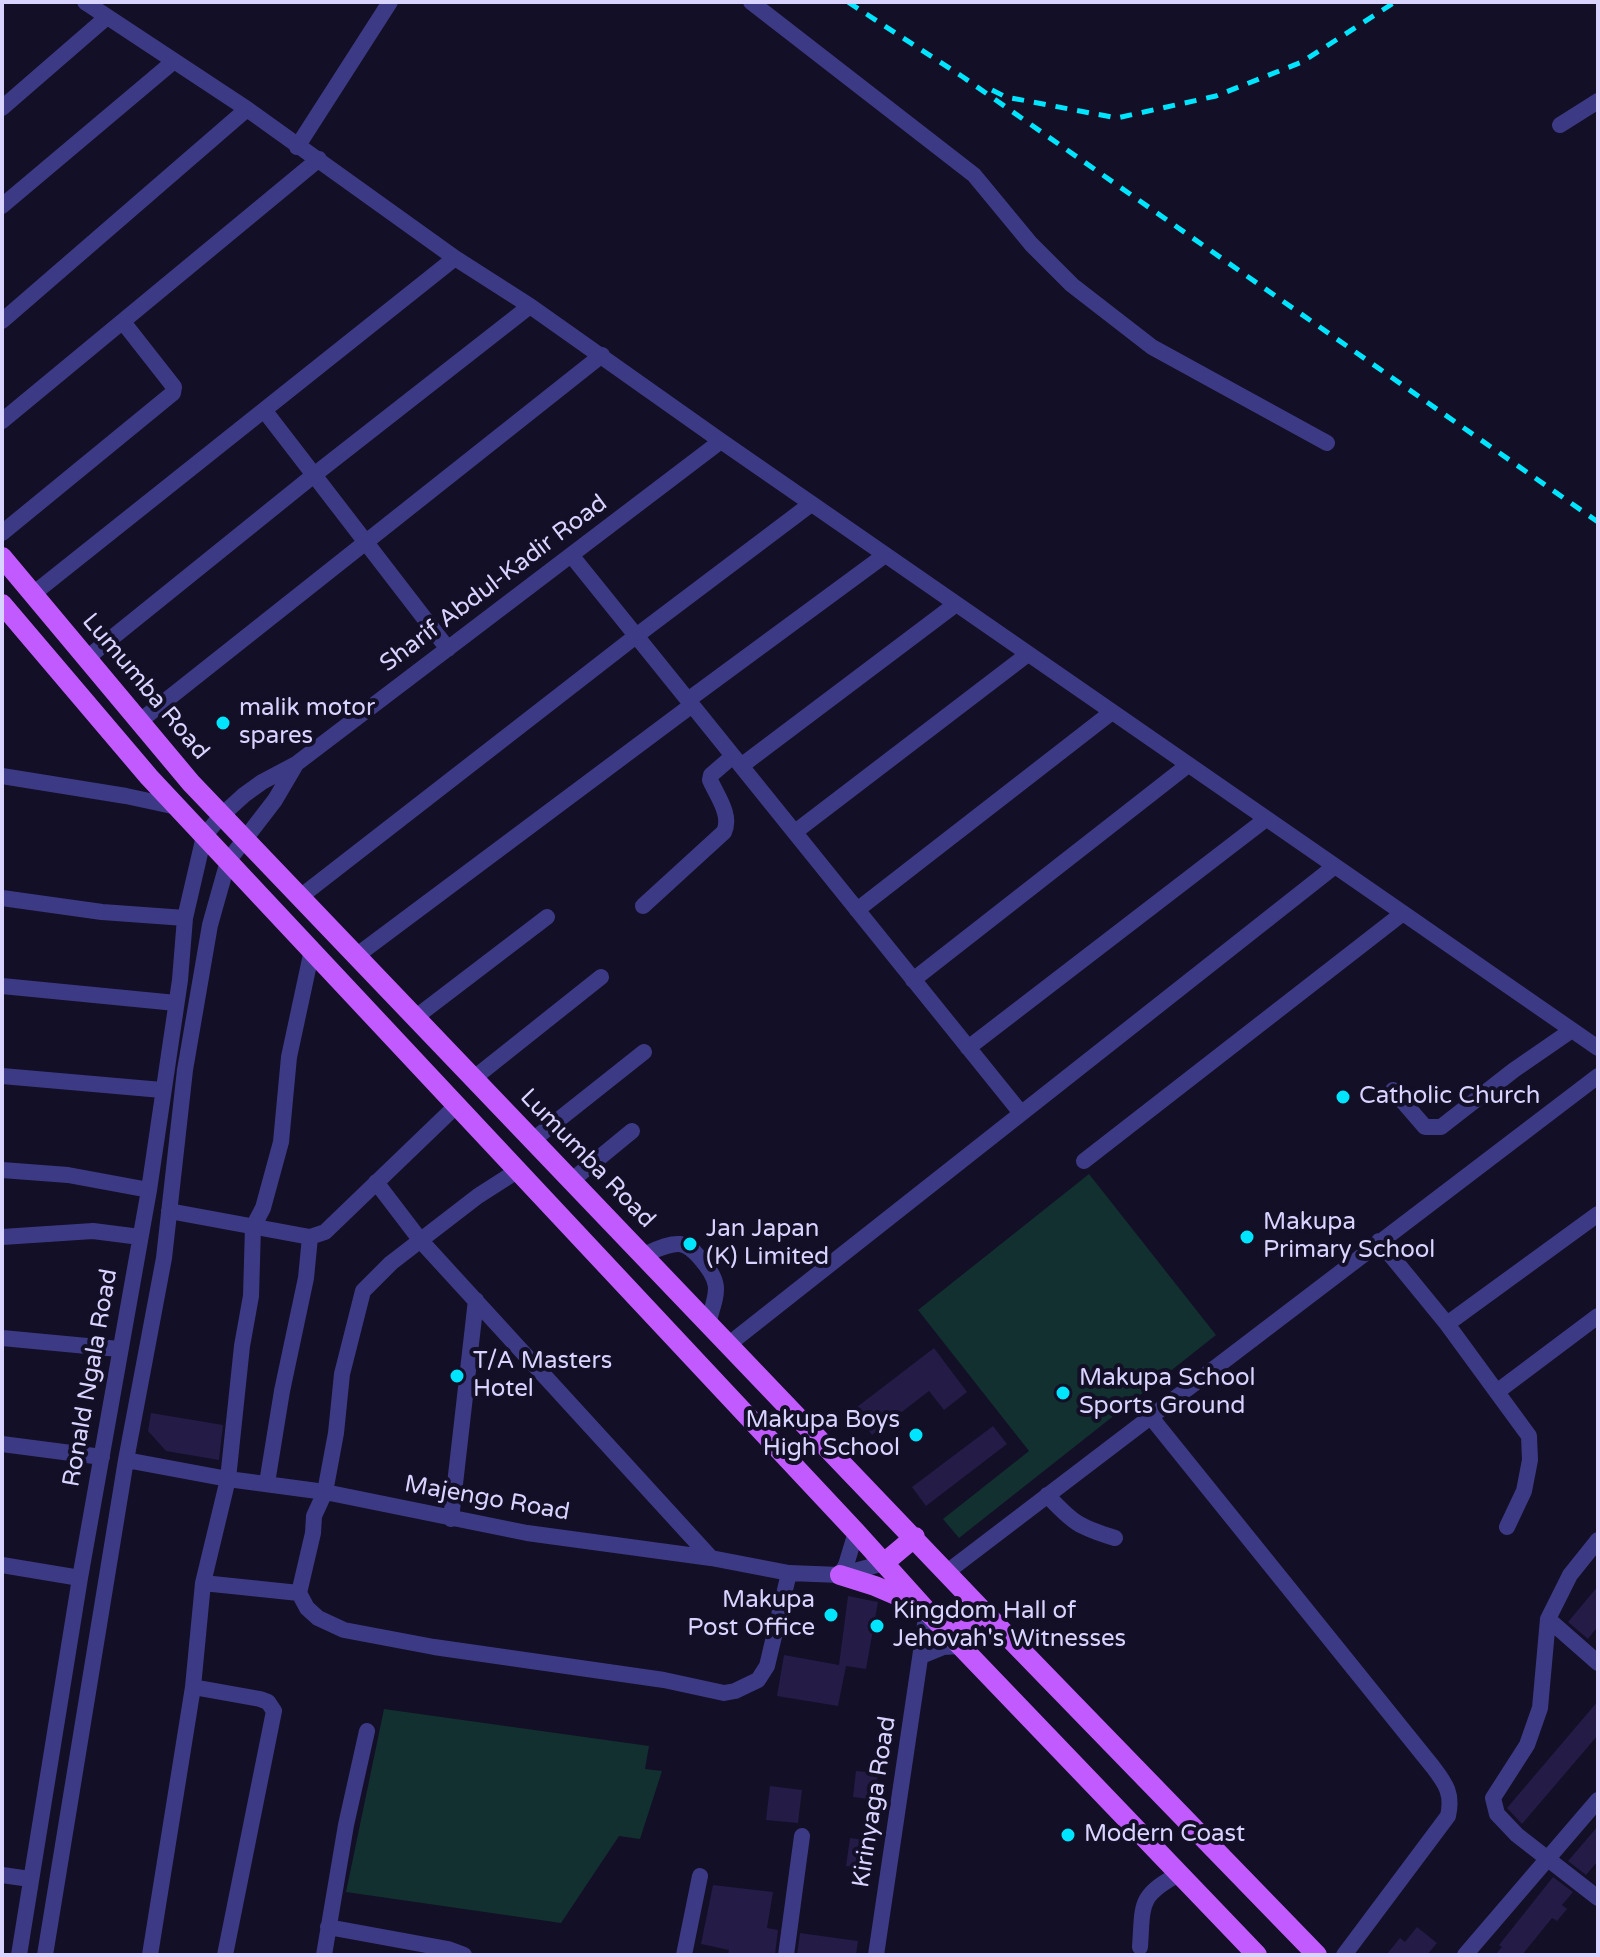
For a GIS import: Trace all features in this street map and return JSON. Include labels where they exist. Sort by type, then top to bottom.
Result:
[{"type":"main road","name":"Lumumba Road","points":[[2,557],[191,783],[983,1611],[1317,1955]]},
{"type":"main road","points":[[2,604],[177,807],[956,1642],[1257,1955]]},
{"type":"main road","points":[[884,1563],[915,1537]]},
{"type":"main road","points":[[840,1575],[875,1586],[926,1609]]},
{"type":"main road","points":[[956,1642],[983,1611]]},
{"type":"street","points":[[85,2],[247,109],[455,258],[602,355],[811,504],[1598,1048]]},
{"type":"street","points":[[297,147],[390,2]]},
{"type":"street","points":[[751,2],[974,175],[1031,244],[1072,285],[1152,347],[1327,443]]},
{"type":"street","points":[[2,108],[107,17]]},
{"type":"street","points":[[2,206],[173,62]]},
{"type":"street","points":[[1560,125],[1598,101]]},
{"type":"street","points":[[2,321],[247,109]]},
{"type":"street","points":[[2,421],[319,159]]},
{"type":"street","points":[[33,594],[455,258]]},
{"type":"street","points":[[87,658],[530,306]]},
{"type":"street","points":[[2,533],[173,393],[174,387],[123,322]]},
{"type":"street","points":[[140,721],[602,355]]},
{"type":"street","points":[[264,410],[448,649]]},
{"type":"street","name":"Sharif Abdul-Kadir Road","points":[[222,815],[262,782],[296,764],[721,441]]},
{"type":"street","points":[[300,897],[811,504]]},
{"type":"street","points":[[571,555],[1021,1113]]},
{"type":"street","points":[[356,956],[885,555]]},
{"type":"street","points":[[643,906],[724,832],[728,824],[727,816],[710,780],[711,775],[737,761],[956,604]]},
{"type":"street","points":[[795,832],[1028,654]]},
{"type":"street","points":[[857,910],[1112,712]]},
{"type":"street","name":"Sharif Abdul-Kadir Road","points":[[246,840],[296,764]]},
{"type":"street","points":[[913,980],[1188,765]]},
{"type":"street","points":[[2,776],[177,807]]},
{"type":"street","name":"Ronald Ngala Road","points":[[19,1955],[80,1578],[149,1190],[185,918],[204,836],[222,815]]},
{"type":"street","points":[[968,1048],[1266,819]]},
{"type":"street","name":"Ronald Ngala Road","points":[[45,1955],[126,1460],[164,1258],[190,1037],[210,925],[228,861],[246,840]]},
{"type":"street","points":[[729,1344],[1335,866]]},
{"type":"street","points":[[2,898],[102,912],[185,918]]},
{"type":"street","points":[[1084,1161],[1403,913]]},
{"type":"street","points":[[416,1017],[547,917]]},
{"type":"street","points":[[150,1955],[193,1687],[203,1583],[228,1479],[242,1346],[251,1296],[253,1227],[263,1208],[281,1142],[289,1057],[312,950]]},
{"type":"street","points":[[474,1078],[601,977]]},
{"type":"street","points":[[2,986],[176,1003]]},
{"type":"street","points":[[1393,1090],[1425,1127],[1441,1127],[1572,1030]]},
{"type":"street","points":[[533,1140],[644,1052]]},
{"type":"street","points":[[2,1076],[162,1090]]},
{"type":"street","points":[[947,1572],[1598,1076]]},
{"type":"street","points":[[169,1211],[310,1237],[325,1232],[457,1105]]},
{"type":"street","points":[[571,1181],[632,1131]]},
{"type":"street","points":[[2,1170],[68,1175],[149,1190]]},
{"type":"street","points":[[517,1171],[478,1196],[383,1270],[363,1291],[342,1374],[336,1433],[325,1492],[314,1516],[299,1593],[307,1608],[318,1618],[344,1630],[434,1647],[664,1680],[724,1693],[758,1680],[767,1666],[789,1573]]},
{"type":"street","points":[[376,1182],[421,1241],[711,1558]]},
{"type":"street","points":[[1447,1324],[1598,1214]]},
{"type":"street","points":[[2,1237],[93,1231],[140,1237]]},
{"type":"street","points":[[267,1483],[306,1278],[310,1237]]},
{"type":"street","points":[[1379,1241],[1447,1324],[1529,1436],[1530,1460],[1524,1491],[1507,1527]]},
{"type":"street","points":[[643,1255],[671,1245],[683,1244],[693,1250],[714,1273],[717,1285],[708,1323]]},
{"type":"street","points":[[451,1519],[476,1300]]},
{"type":"street","points":[[1498,1391],[1598,1316]]},
{"type":"street","points":[[2,1338],[119,1349]]},
{"type":"street","points":[[1150,1416],[1423,1755],[1445,1784],[1452,1799],[1448,1816],[1344,1955]]},
{"type":"street","points":[[2,1444],[102,1457]]},
{"type":"street","name":"Majengo Road","points":[[126,1460],[228,1479],[325,1492],[527,1533],[711,1558],[789,1573],[840,1575],[884,1563]]},
{"type":"street","points":[[1047,1495],[1072,1522],[1115,1538]]},
{"type":"street","points":[[840,1575],[856,1532]]},
{"type":"street","points":[[1598,1540],[1570,1575],[1548,1619],[1540,1708],[1527,1745],[1493,1798],[1493,1806],[1501,1820],[1598,1898]]},
{"type":"street","points":[[2,1565],[80,1578]]},
{"type":"street","points":[[203,1583],[299,1593]]},
{"type":"street","name":"Kirinyaga Road","points":[[876,1955],[926,1609]]},
{"type":"street","points":[[1548,1619],[1598,1663]]},
{"type":"street","points":[[921,1656],[956,1642]]},
{"type":"street","points":[[193,1687],[260,1699],[268,1702],[274,1711],[225,1955]]},
{"type":"street","points":[[324,1955],[346,1825],[367,1731]]},
{"type":"street","points":[[1465,1955],[1598,1800]]},
{"type":"street","points":[[786,1955],[802,1836]]},
{"type":"street","points":[[1140,1947],[1143,1902],[1156,1886],[1179,1874]]},
{"type":"street","points":[[2,1875],[30,1879]]},
{"type":"street","points":[[684,1955],[700,1876]]},
{"type":"street","points":[[328,1927],[448,1949],[464,1955]]},
{"type":"green space","name":"Makupa School Sports Ground","points":[[1089,1174],[1216,1335],[959,1538],[943,1519],[1029,1451],[918,1310]]},
{"type":"green space","points":[[384,1709],[649,1746],[645,1769],[662,1771],[640,1839],[619,1836],[561,1923],[346,1892]]},
{"type":"building","points":[[934,1348],[967,1392],[944,1410],[929,1391],[872,1435],[853,1410]]},
{"type":"building","points":[[151,1413],[223,1425],[219,1460],[166,1451],[148,1431]]},
{"type":"building","points":[[993,1426],[1007,1444],[926,1506],[912,1487]]},
{"type":"building","points":[[1598,1586],[1598,1626],[1588,1639],[1568,1622]]},
{"type":"building","points":[[848,1596],[878,1602],[866,1669],[846,1666],[838,1706],[777,1696],[784,1655],[839,1665]]},
{"type":"building","points":[[1598,1701],[1598,1735],[1522,1824],[1507,1808]]},
{"type":"building","points":[[856,1771],[878,1773],[875,1800],[853,1797]]},
{"type":"building","points":[[770,1786],[802,1790],[798,1823],[766,1820]]},
{"type":"building","points":[[1598,1826],[1598,1861],[1586,1875],[1568,1861]]},
{"type":"building","points":[[850,1838],[877,1842],[873,1869],[846,1866]]},
{"type":"building","points":[[1553,1877],[1573,1892],[1562,1905],[1567,1909],[1557,1921],[1552,1918],[1522,1955],[1495,1955],[1502,1947],[1499,1945]]},
{"type":"building","points":[[713,1885],[773,1892],[767,1928],[778,1930],[775,1955],[728,1955],[729,1950],[701,1944]]},
{"type":"building","points":[[1417,1927],[1437,1943],[1427,1955],[1386,1955],[1400,1938],[1405,1942]]},
{"type":"building","points":[[800,1933],[858,1941],[856,1955],[797,1955]]},
{"type":"railway","points":[[848,2],[963,77],[1598,522]]},
{"type":"railway","points":[[992,90],[1006,97],[1117,118],[1216,96],[1302,62],[1395,2]]},
{"type":"place","name":"malik motor spares","points":[[223,723]]},
{"type":"place","name":"Catholic Church","points":[[1343,1097]]},
{"type":"place","name":"Makupa Primary School","points":[[1247,1237]]},
{"type":"place","name":"Jan Japan (K) Limited","points":[[690,1244]]},
{"type":"place","name":"T/A Masters Hotel","points":[[457,1376]]},
{"type":"place","name":"Makupa School Sports Ground","points":[[1063,1393]]},
{"type":"place","name":"Makupa Boys High School","points":[[916,1435]]},
{"type":"place","name":"Makupa Post Office","points":[[831,1615]]},
{"type":"place","name":"Kingdom Hall of Jehovah's Witnesses","points":[[877,1626]]},
{"type":"place","name":"Modern Coast","points":[[1068,1835]]}]
